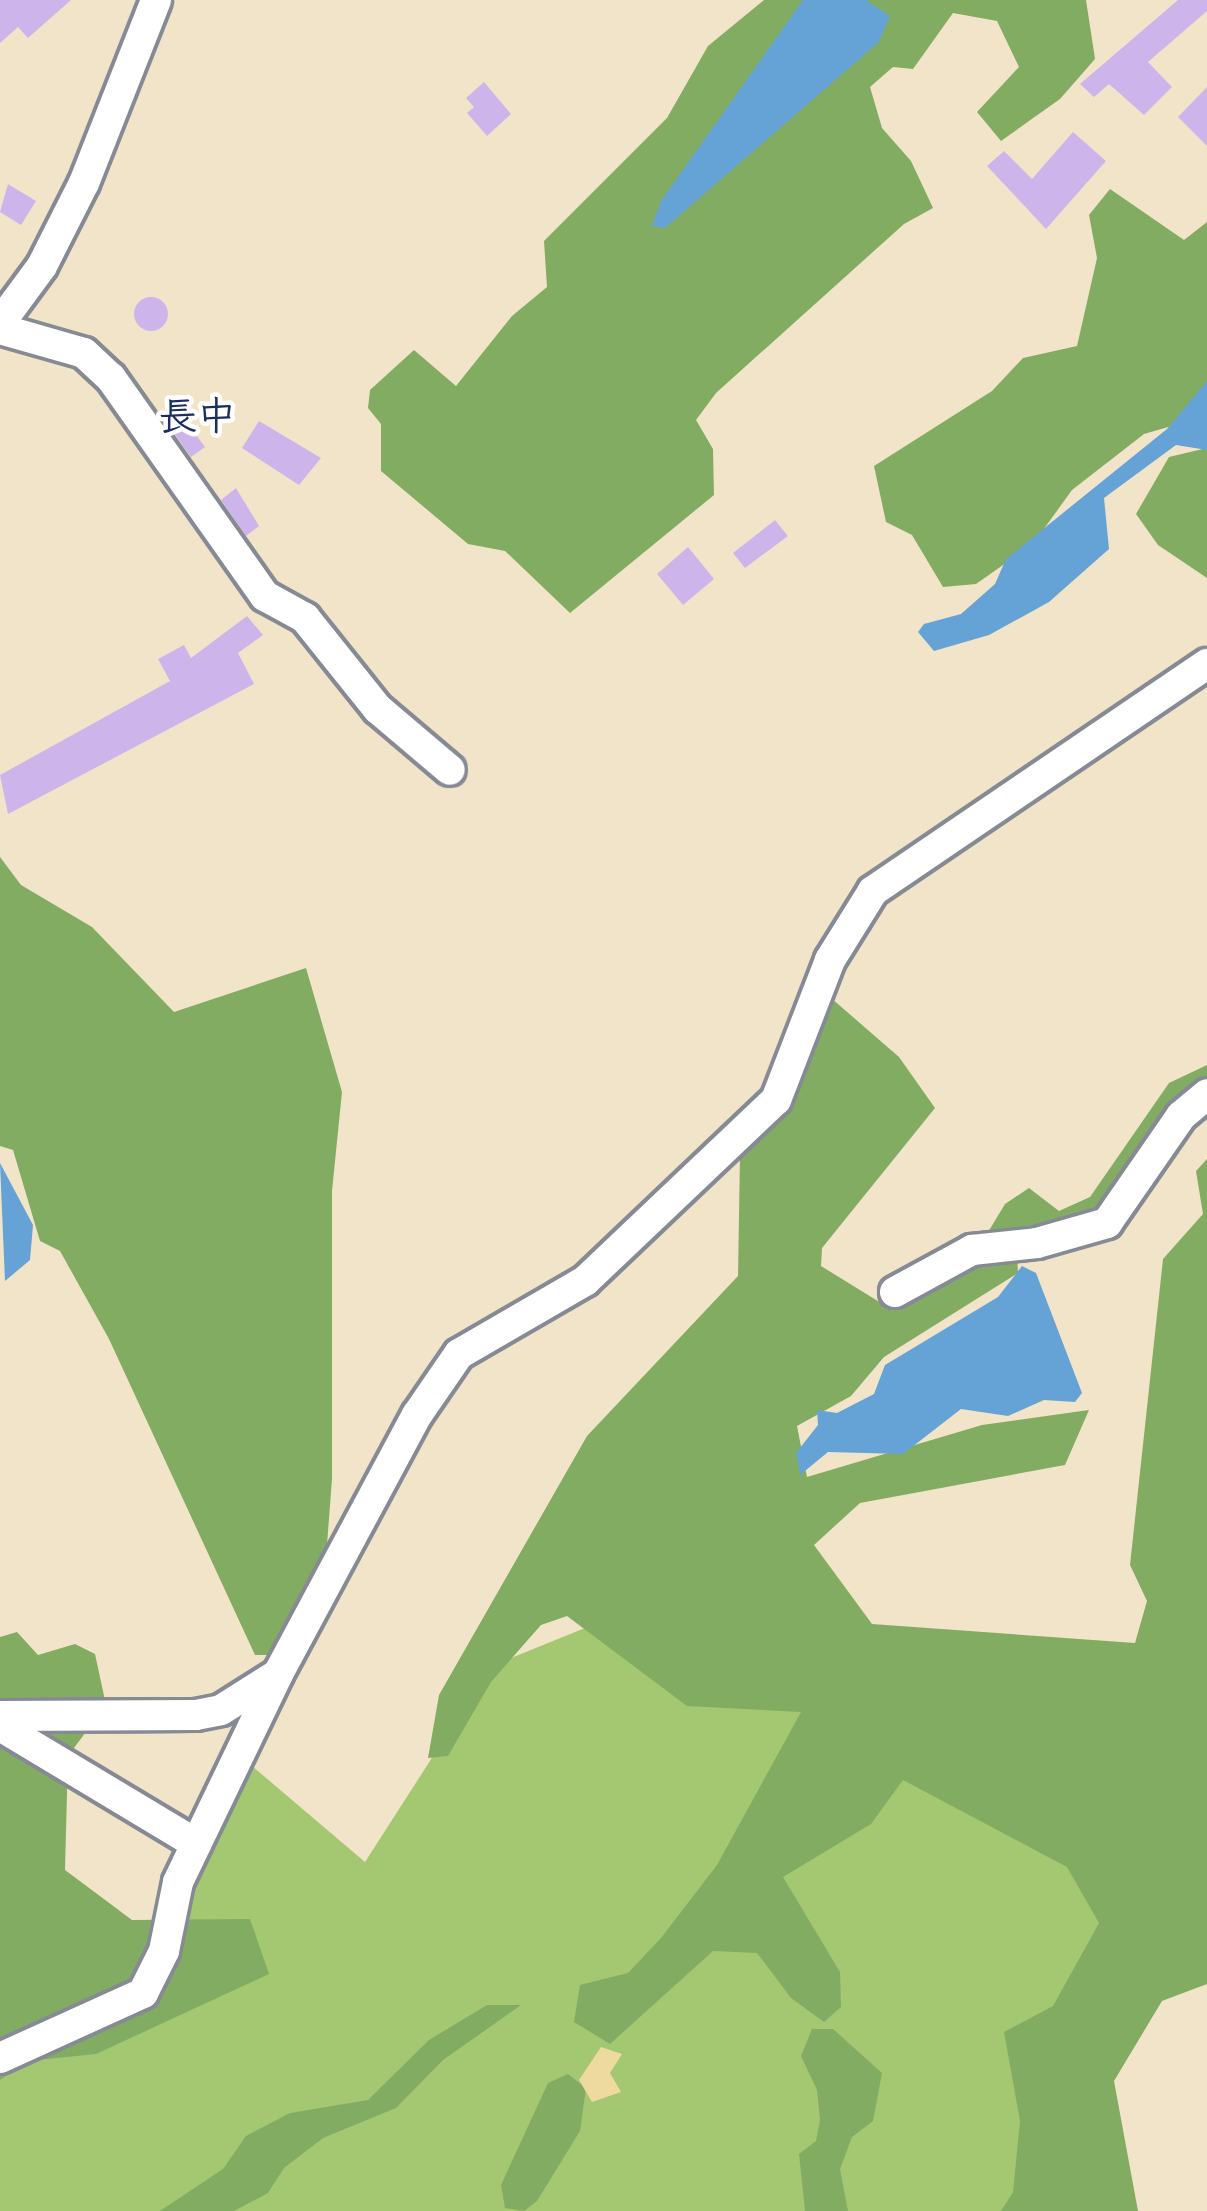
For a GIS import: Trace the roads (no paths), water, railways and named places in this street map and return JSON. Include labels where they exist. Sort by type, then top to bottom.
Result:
[{"type":"street","points":[[156,0],[76,199],[42,266],[0,326],[84,353],[111,378],[265,596],[305,618],[378,709],[449,770]]},
{"type":"street","points":[[0,2058],[143,1993],[196,1844],[278,1674],[437,1380],[471,1345],[585,1281],[776,1100],[830,960],[873,891],[1207,664]]},
{"type":"street","points":[[895,1292],[972,1250],[1107,1223],[1181,1116],[1207,1094]]},
{"type":"street","points":[[0,1716],[196,1715],[220,1710],[278,1674]]},
{"type":"street","points":[[0,1726],[196,1844]]},
{"type":"water","points":[[803,0],[866,0],[890,16],[879,42],[665,228],[652,226],[661,201]]},
{"type":"water","points":[[1207,381],[1207,450],[1176,445],[1104,498],[1109,549],[1049,602],[989,635],[934,651],[918,632],[924,624],[961,614],[995,584],[1006,559],[1167,429]]},
{"type":"water","points":[[0,1163],[33,1225],[30,1260],[5,1281]]},
{"type":"water","points":[[1022,1266],[1036,1273],[1082,1393],[1075,1402],[1044,1400],[1008,1416],[961,1409],[903,1454],[828,1452],[800,1475],[796,1453],[818,1425],[817,1410],[837,1413],[874,1394],[885,1365],[998,1297]]},
{"type":"district","name":"長中","points":[[197,416]]}]
